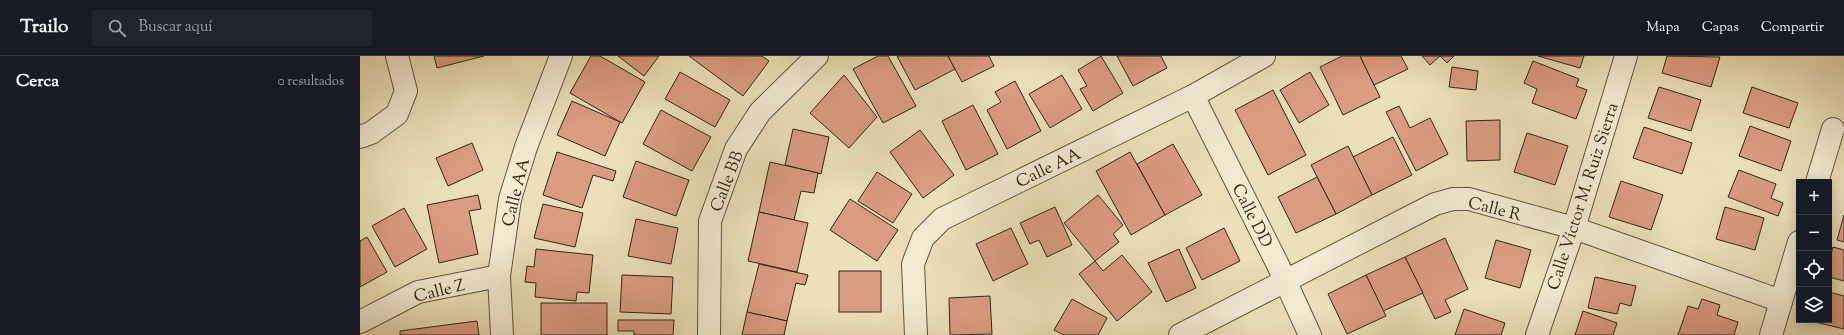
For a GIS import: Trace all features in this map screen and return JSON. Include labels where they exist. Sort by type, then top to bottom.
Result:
[{"type":"street","points":[[360,137],[371,133],[397,114],[406,91],[397,56]]},
{"type":"street","name":"Calle AA","points":[[502,335],[499,276],[510,199],[526,148],[561,56]]},
{"type":"street","name":"Calle BB","points":[[709,335],[710,221],[736,149],[760,112],[817,56]]},
{"type":"street","name":"Calle AA","points":[[916,335],[913,264],[924,238],[942,219],[1193,96],[1264,56]]},
{"type":"street","name":"Calle Víctor M. Ruiz Sierra","points":[[1537,335],[1574,228],[1626,56]]},
{"type":"street","name":"Calle DD","points":[[1193,96],[1285,280],[1310,335]]},
{"type":"street","points":[[1818,179],[1833,129]]},
{"type":"street","name":"Calle R","points":[[1180,335],[1435,204],[1453,200],[1469,199],[1574,228],[1781,301]]},
{"type":"street","points":[[1771,335],[1796,251]]},
{"type":"street","name":"Calle Z","points":[[360,322],[418,292],[499,276]]},
{"type":"building","points":[[434,56],[484,56],[437,68]]},
{"type":"building","points":[[591,56],[600,56],[645,82],[622,123],[570,93]]},
{"type":"building","points":[[618,56],[659,56],[644,76]]},
{"type":"building","points":[[689,56],[762,56],[769,61],[743,96]]},
{"type":"building","points":[[878,56],[888,56],[916,106],[883,123],[853,69]]},
{"type":"building","points":[[897,56],[948,56],[955,69],[915,90]]},
{"type":"building","points":[[948,56],[989,56],[994,66],[962,82]]},
{"type":"building","points":[[1101,56],[1123,93],[1093,111],[1080,89],[1087,86],[1078,70]]},
{"type":"building","points":[[1117,56],[1161,56],[1167,68],[1133,86]]},
{"type":"building","points":[[1342,56],[1360,56],[1380,97],[1343,115],[1320,67]]},
{"type":"building","points":[[1360,56],[1401,56],[1408,69],[1374,85]]},
{"type":"building","points":[[1422,56],[1440,56],[1430,65]]},
{"type":"building","points":[[1440,56],[1454,56],[1447,63]]},
{"type":"building","points":[[1538,56],[1584,56],[1580,68]]},
{"type":"building","points":[[1667,56],[1720,57],[1711,87],[1662,73]]},
{"type":"building","points":[[1533,61],[1579,79],[1576,86],[1587,90],[1576,119],[1532,103],[1537,89],[1524,83]]},
{"type":"building","points":[[1452,67],[1478,71],[1476,90],[1449,87]]},
{"type":"building","points":[[680,72],[730,100],[715,127],[665,99]]},
{"type":"building","points":[[1310,72],[1329,105],[1299,123],[1280,90]]},
{"type":"building","points":[[844,75],[877,117],[849,148],[810,113]]},
{"type":"building","points":[[1062,75],[1082,109],[1050,128],[1029,94]]},
{"type":"building","points":[[1015,81],[1041,131],[1007,149],[987,110],[1001,102],[995,92]]},
{"type":"building","points":[[1659,87],[1701,100],[1691,131],[1648,118]]},
{"type":"building","points":[[1752,87],[1798,103],[1789,128],[1743,113]]},
{"type":"building","points":[[1273,90],[1306,155],[1268,175],[1235,110]]},
{"type":"building","points":[[572,101],[620,122],[605,156],[557,135]]},
{"type":"building","points":[[973,105],[998,154],[966,170],[942,121]]},
{"type":"building","points":[[1399,106],[1410,128],[1430,118],[1448,154],[1416,171],[1386,112]]},
{"type":"building","points":[[661,110],[711,137],[692,171],[643,144]]},
{"type":"building","points":[[1500,120],[1500,160],[1467,161],[1466,121]]},
{"type":"building","points":[[1750,126],[1791,141],[1781,171],[1739,156]]},
{"type":"building","points":[[1644,127],[1692,143],[1682,174],[1633,158]]},
{"type":"building","points":[[793,129],[829,137],[821,174],[785,165]]},
{"type":"building","points":[[920,130],[954,175],[923,198],[890,152]]},
{"type":"building","points":[[1527,133],[1568,146],[1555,185],[1514,172]]},
{"type":"building","points":[[1393,137],[1412,175],[1372,195],[1353,157]]},
{"type":"building","points":[[472,143],[483,170],[448,186],[436,158]]},
{"type":"building","points":[[1173,144],[1202,195],[1165,215],[1137,164]]},
{"type":"building","points":[[1348,146],[1372,195],[1336,214],[1311,165]]},
{"type":"building","points":[[557,152],[616,171],[613,181],[593,175],[582,208],[543,195]]},
{"type":"building","points":[[1130,152],[1165,215],[1131,235],[1096,171]]},
{"type":"building","points":[[636,161],[689,180],[676,216],[623,197]]},
{"type":"building","points":[[770,162],[818,173],[814,193],[801,191],[794,220],[759,212]]},
{"type":"building","points":[[1739,170],[1776,184],[1771,198],[1783,203],[1778,216],[1728,197]]},
{"type":"building","points":[[877,172],[912,194],[893,223],[858,201]]},
{"type":"building","points":[[1317,177],[1336,214],[1296,233],[1278,197]]},
{"type":"building","points":[[1621,181],[1663,195],[1651,230],[1609,217]]},
{"type":"building","points":[[478,195],[481,209],[469,211],[478,254],[439,263],[427,205]]},
{"type":"building","points":[[1098,195],[1123,225],[1113,234],[1119,242],[1095,261],[1064,223]]},
{"type":"building","points":[[850,199],[898,230],[877,261],[830,230]]},
{"type":"building","points":[[543,204],[583,213],[575,247],[534,238]]},
{"type":"building","points":[[1055,207],[1072,245],[1047,257],[1039,240],[1030,244],[1020,223]]},
{"type":"building","points":[[1725,207],[1764,218],[1755,250],[1716,239]]},
{"type":"building","points":[[404,208],[427,249],[395,267],[372,226]]},
{"type":"building","points":[[759,212],[808,223],[797,272],[748,261]]},
{"type":"building","points":[[1844,215],[1844,242],[1837,240]]},
{"type":"building","points":[[636,219],[678,228],[671,264],[628,256]]},
{"type":"building","points":[[1011,228],[1028,264],[993,281],[976,244]]},
{"type":"building","points":[[1224,228],[1240,261],[1202,280],[1186,248]]},
{"type":"building","points":[[367,237],[387,272],[360,287],[360,241]]},
{"type":"building","points":[[1445,238],[1468,289],[1445,300],[1451,312],[1435,319],[1405,257]]},
{"type":"building","points":[[1496,240],[1531,250],[1520,288],[1485,278]]},
{"type":"building","points":[[1833,247],[1844,250],[1844,281],[1832,278]]},
{"type":"building","points":[[536,249],[593,255],[589,293],[577,292],[576,301],[535,297],[536,283],[525,282],[527,266],[534,267]]},
{"type":"building","points":[[1179,249],[1196,288],[1166,302],[1148,263]]},
{"type":"building","points":[[1122,255],[1152,292],[1117,321],[1079,274],[1095,261],[1103,271]]},
{"type":"building","points":[[1405,257],[1423,293],[1383,311],[1366,275]]},
{"type":"building","points":[[759,264],[808,275],[805,285],[796,283],[787,321],[747,312]]},
{"type":"building","points":[[839,271],[881,271],[881,312],[839,312]]},
{"type":"building","points":[[622,275],[673,277],[671,314],[620,312]]},
{"type":"building","points":[[1366,275],[1386,316],[1347,334],[1328,294]]},
{"type":"building","points":[[1595,277],[1636,286],[1631,306],[1620,303],[1617,314],[1588,308]]},
{"type":"building","points":[[1832,293],[1844,296],[1844,329],[1819,323],[1832,323]]},
{"type":"building","points":[[990,296],[992,334],[950,335],[949,298]]},
{"type":"building","points":[[1072,299],[1107,318],[1098,335],[1064,335],[1054,330]]},
{"type":"building","points":[[1702,299],[1720,305],[1717,315],[1738,322],[1734,335],[1678,335],[1688,306],[1698,309]]},
{"type":"building","points":[[541,303],[607,303],[607,335],[541,335]]},
{"type":"building","points":[[1464,309],[1505,323],[1501,335],[1455,335]]},
{"type":"building","points":[[1583,311],[1617,323],[1613,335],[1575,335]]},
{"type":"building","points":[[747,312],[787,321],[784,335],[742,335]]},
{"type":"building","points":[[618,320],[674,320],[673,335],[634,335],[634,331],[618,331]]},
{"type":"building","points":[[477,321],[479,335],[400,335],[400,331]]}]
